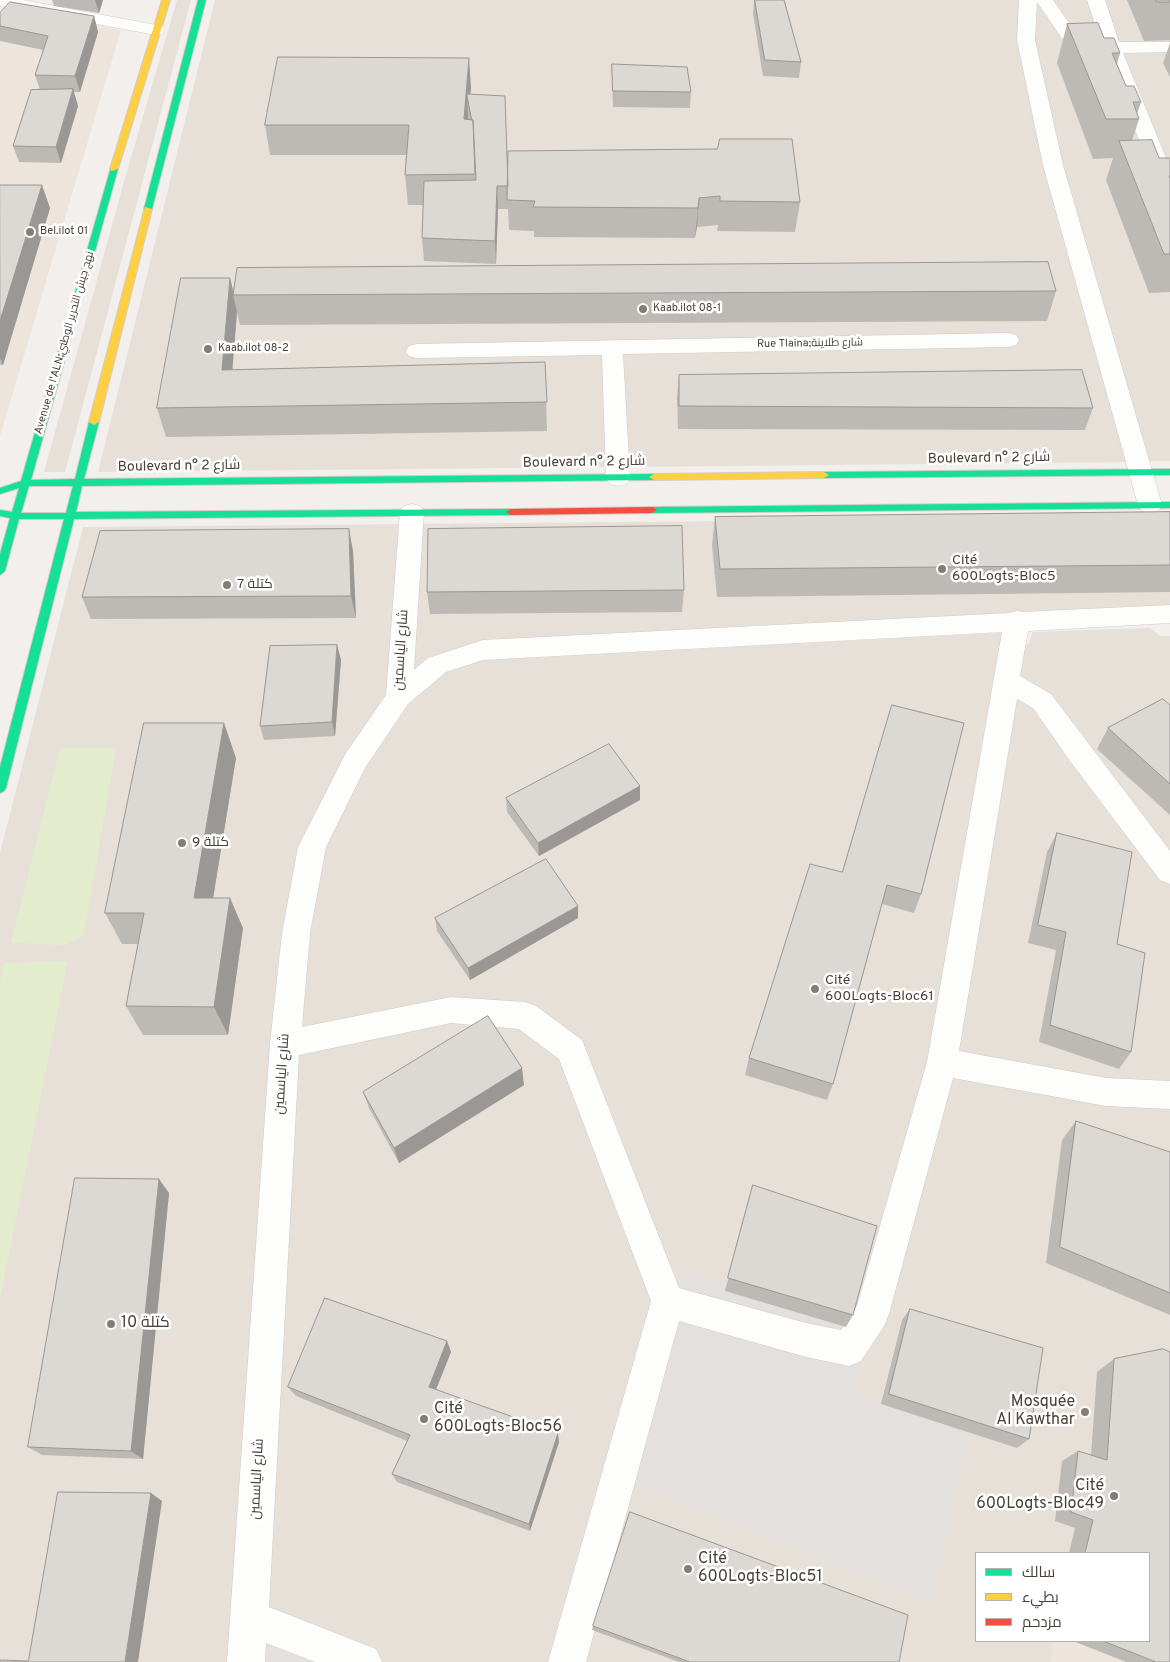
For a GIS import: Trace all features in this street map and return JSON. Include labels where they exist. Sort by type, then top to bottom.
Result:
[{"type":"main road","name":"Avenue de l'ALN;نهج جيش التحرير الوطني","points":[[0,571],[123,136],[166,0]]},
{"type":"main road","points":[[0,788],[202,0]]},
{"type":"main road","name":"Boulevard n° شارع 2","points":[[0,491],[25,483],[78,484],[1170,472]]},
{"type":"main road","points":[[0,513],[16,516],[70,516],[1160,505]]},
{"type":"street","points":[[1028,0],[1042,40],[1053,165],[1142,472],[1160,505]]},
{"type":"street","points":[[1044,0],[1072,40],[1082,48],[1170,47]]},
{"type":"street","points":[[1096,0],[1112,48],[1156,158]]},
{"type":"street","points":[[0,1],[156,30]]},
{"type":"street","points":[[1042,40],[1072,40]]},
{"type":"street","name":"Rue Tlaina;شارع طلاينة","points":[[417,351],[1008,340]]},
{"type":"street","points":[[612,347],[618,478]]},
{"type":"street","name":"شارع الياسمين","points":[[246,1662],[285,1044],[296,933],[312,847],[355,761],[399,697],[412,512]]},
{"type":"street","points":[[399,697],[437,665],[483,650],[1017,620],[1164,619]]},
{"type":"street","points":[[668,1301],[806,1340],[849,1349],[872,1314],[942,1062],[1017,620]]},
{"type":"street","points":[[1006,680],[1042,701],[1170,872]]},
{"type":"street","points":[[285,1044],[451,1010],[525,1016],[571,1050],[668,1301],[567,1662]]},
{"type":"street","points":[[942,1062],[1106,1092],[1170,1095]]},
{"type":"street","points":[[250,1618],[363,1662]]},
{"type":"shaded area","points":[[177,0],[191,0],[65,472],[44,472],[127,171]]},
{"type":"shaded area","points":[[215,0],[1018,0],[1019,41],[1129,462],[629,467],[621,354],[1014,346],[1018,343],[1016,339],[604,353],[609,467],[98,472]]},
{"type":"shaded area","points":[[1032,0],[1170,0],[1170,461],[1149,461],[1062,166],[1034,40]]},
{"type":"shaded area","name":"Bel.ilot 01","points":[[7,8],[121,30],[0,436],[0,28]]},
{"type":"shaded area","points":[[1170,517],[1170,605],[487,658],[1004,629],[1001,646],[1029,644],[1032,632],[1150,628],[1160,636],[1170,636],[1170,1662],[0,1662],[0,853],[83,527]]},
{"type":"shaded area","points":[[684,1267],[869,1329],[854,1395],[969,1433],[931,1604],[632,1483]]},
{"type":"shaded area","points":[[1052,1642],[1150,1642],[1170,1662],[1050,1662]]},
{"type":"shaded area","points":[[262,1644],[309,1662],[261,1662]]},
{"type":"green space","points":[[60,748],[116,748],[84,935],[66,945],[11,943]]},
{"type":"green space","points":[[68,961],[0,1298],[0,982],[4,963]]},
{"type":"building","points":[[755,0],[784,0],[801,62],[765,60]]},
{"type":"building","points":[[1156,0],[1170,0],[1170,2],[1157,2]]},
{"type":"building","points":[[10,2],[94,16],[75,76],[35,75],[48,36],[0,26],[0,13]]},
{"type":"building","points":[[1098,23],[1104,38],[1114,38],[1120,53],[1112,53],[1126,86],[1134,86],[1141,102],[1133,102],[1139,119],[1106,119],[1067,24]]},
{"type":"building","points":[[278,57],[469,58],[464,119],[473,120],[475,174],[405,175],[409,125],[265,125]]},
{"type":"building","points":[[612,64],[687,67],[691,92],[613,91]]},
{"type":"building","points":[[73,89],[56,147],[13,146],[31,90]]},
{"type":"building","points":[[467,94],[505,96],[508,186],[497,186],[495,241],[422,238],[424,181],[476,180],[473,120]]},
{"type":"building","points":[[720,139],[792,139],[800,202],[720,201],[720,196],[699,198],[698,208],[533,207],[535,201],[507,200],[508,151],[717,149]]},
{"type":"building","points":[[1152,140],[1159,158],[1170,158],[1170,254],[1164,254],[1119,141]]},
{"type":"building","points":[[0,185],[42,185],[0,321]]},
{"type":"building","points":[[1048,262],[1056,291],[233,295],[237,268]]},
{"type":"building","points":[[181,278],[230,278],[222,370],[545,362],[547,402],[157,408]]},
{"type":"building","points":[[1082,370],[1093,408],[679,406],[679,375]]},
{"type":"building","points":[[1170,512],[1170,565],[720,569],[715,517]]},
{"type":"building","points":[[682,526],[684,590],[427,592],[428,529]]},
{"type":"building","name":"كتلة 7","points":[[349,529],[351,596],[82,597],[100,531]]},
{"type":"building","points":[[337,645],[332,722],[260,726],[270,646]]},
{"type":"building","points":[[1163,699],[1170,705],[1170,784],[1108,728]]},
{"type":"building","points":[[892,705],[964,723],[921,894],[887,885],[833,1084],[749,1058],[810,864],[842,872]]},
{"type":"building","name":"كتلة 9","points":[[144,723],[224,723],[194,898],[230,898],[214,1007],[126,1006],[144,913],[105,913]]},
{"type":"building","points":[[609,744],[640,786],[538,843],[506,798]]},
{"type":"building","points":[[1057,833],[1132,852],[1117,944],[1145,953],[1131,1052],[1050,1025],[1066,932],[1038,925]]},
{"type":"building","points":[[546,859],[578,906],[468,968],[435,918]]},
{"type":"building","points":[[488,1016],[522,1068],[394,1148],[363,1092]]},
{"type":"building","points":[[1076,1121],[1170,1152],[1170,1293],[1060,1247]]},
{"type":"building","name":"كتلة 10","points":[[75,1178],[159,1179],[131,1451],[28,1447]]},
{"type":"building","points":[[753,1185],[877,1226],[853,1315],[728,1278]]},
{"type":"building","name":"Cité 600Logts-Bloc56","points":[[325,1298],[447,1341],[429,1387],[558,1433],[529,1524],[392,1474],[410,1435],[288,1387]]},
{"type":"building","points":[[910,1309],[1043,1348],[1029,1439],[889,1394]]},
{"type":"building","name":"Cité 600Logts-Bloc49","points":[[1163,1349],[1170,1352],[1170,1662],[1156,1662],[1106,1642],[1150,1642],[1150,1552],[1085,1552],[1093,1520],[1071,1512],[1078,1451],[1107,1460],[1114,1359]]},
{"type":"building","points":[[58,1492],[151,1493],[125,1662],[0,1662],[0,1660],[28,1661]]},
{"type":"building","name":"Cité 600Logts-Bloc51","points":[[630,1512],[908,1615],[899,1662],[690,1662],[593,1626]]},
{"type":"traffic: fast","points":[[148,209],[202,0]]},
{"type":"traffic: fast","points":[[0,571],[114,169]]},
{"type":"traffic: fast","points":[[0,788],[94,422]]},
{"type":"traffic: fast","points":[[824,475],[1170,472]]},
{"type":"traffic: fast","points":[[0,491],[25,483],[654,477]]},
{"type":"traffic: fast","points":[[652,510],[1170,505]]},
{"type":"traffic: fast","points":[[0,513],[16,516],[70,516],[511,512]]},
{"type":"traffic: slow","points":[[114,169],[166,0]]},
{"type":"traffic: slow","points":[[94,422],[148,209]]},
{"type":"traffic: slow","points":[[654,477],[824,475]]},
{"type":"traffic: jam","points":[[511,512],[652,510]]},
{"type":"place","name":"Bel.ilot 01","points":[[30,232]]},
{"type":"place","name":"Kaab.ilot 08-1","points":[[643,309]]},
{"type":"place","name":"Kaab.ilot 08-2","points":[[208,349]]},
{"type":"place","name":"Cité 600Logts-Bloc5","points":[[942,569]]},
{"type":"place","name":"كتلة 7","points":[[227,585]]},
{"type":"place","name":"كتلة 9","points":[[182,843]]},
{"type":"place","name":"Cité 600Logts-Bloc61","points":[[815,989]]},
{"type":"place","name":"كتلة 10","points":[[111,1324]]},
{"type":"place","name":"Mosquée Al Kawthar","points":[[1085,1412]]},
{"type":"place","name":"Cité 600Logts-Bloc56","points":[[424,1419]]},
{"type":"place","name":"Cité 600Logts-Bloc49","points":[[1114,1496]]},
{"type":"place","name":"Cité 600Logts-Bloc51","points":[[688,1569]]}]
